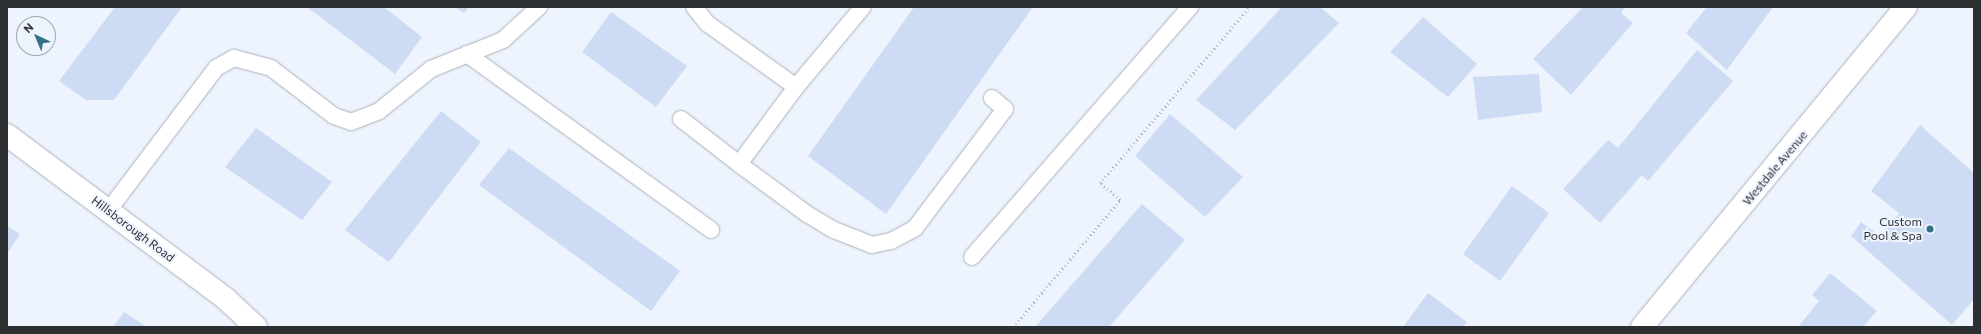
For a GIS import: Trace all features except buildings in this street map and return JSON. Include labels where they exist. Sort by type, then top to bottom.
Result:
[{"type":"street","name":"Westdale Avenue","points":[[1642,327],[1906,7]]},
{"type":"street","name":"Hillsborough Road","points":[[7,135],[226,299],[256,327]]},
{"type":"lane","points":[[108,211],[216,68],[234,58],[271,68],[334,116],[350,122],[379,110],[431,69],[504,40],[539,7]]},
{"type":"lane","points":[[694,7],[708,24],[796,87]]},
{"type":"lane","points":[[739,164],[796,87],[863,7]]},
{"type":"lane","points":[[972,257],[1190,7]]},
{"type":"lane","points":[[468,54],[711,230]]},
{"type":"lane","points":[[680,118],[807,214],[834,230],[872,245],[891,241],[915,228],[1005,109],[992,98]]},
{"type":"path","points":[[1013,327],[1120,200],[1100,183],[1248,7]]},
{"type":"place","name":"Custom Pool & Spa","points":[[1930,229]]}]
